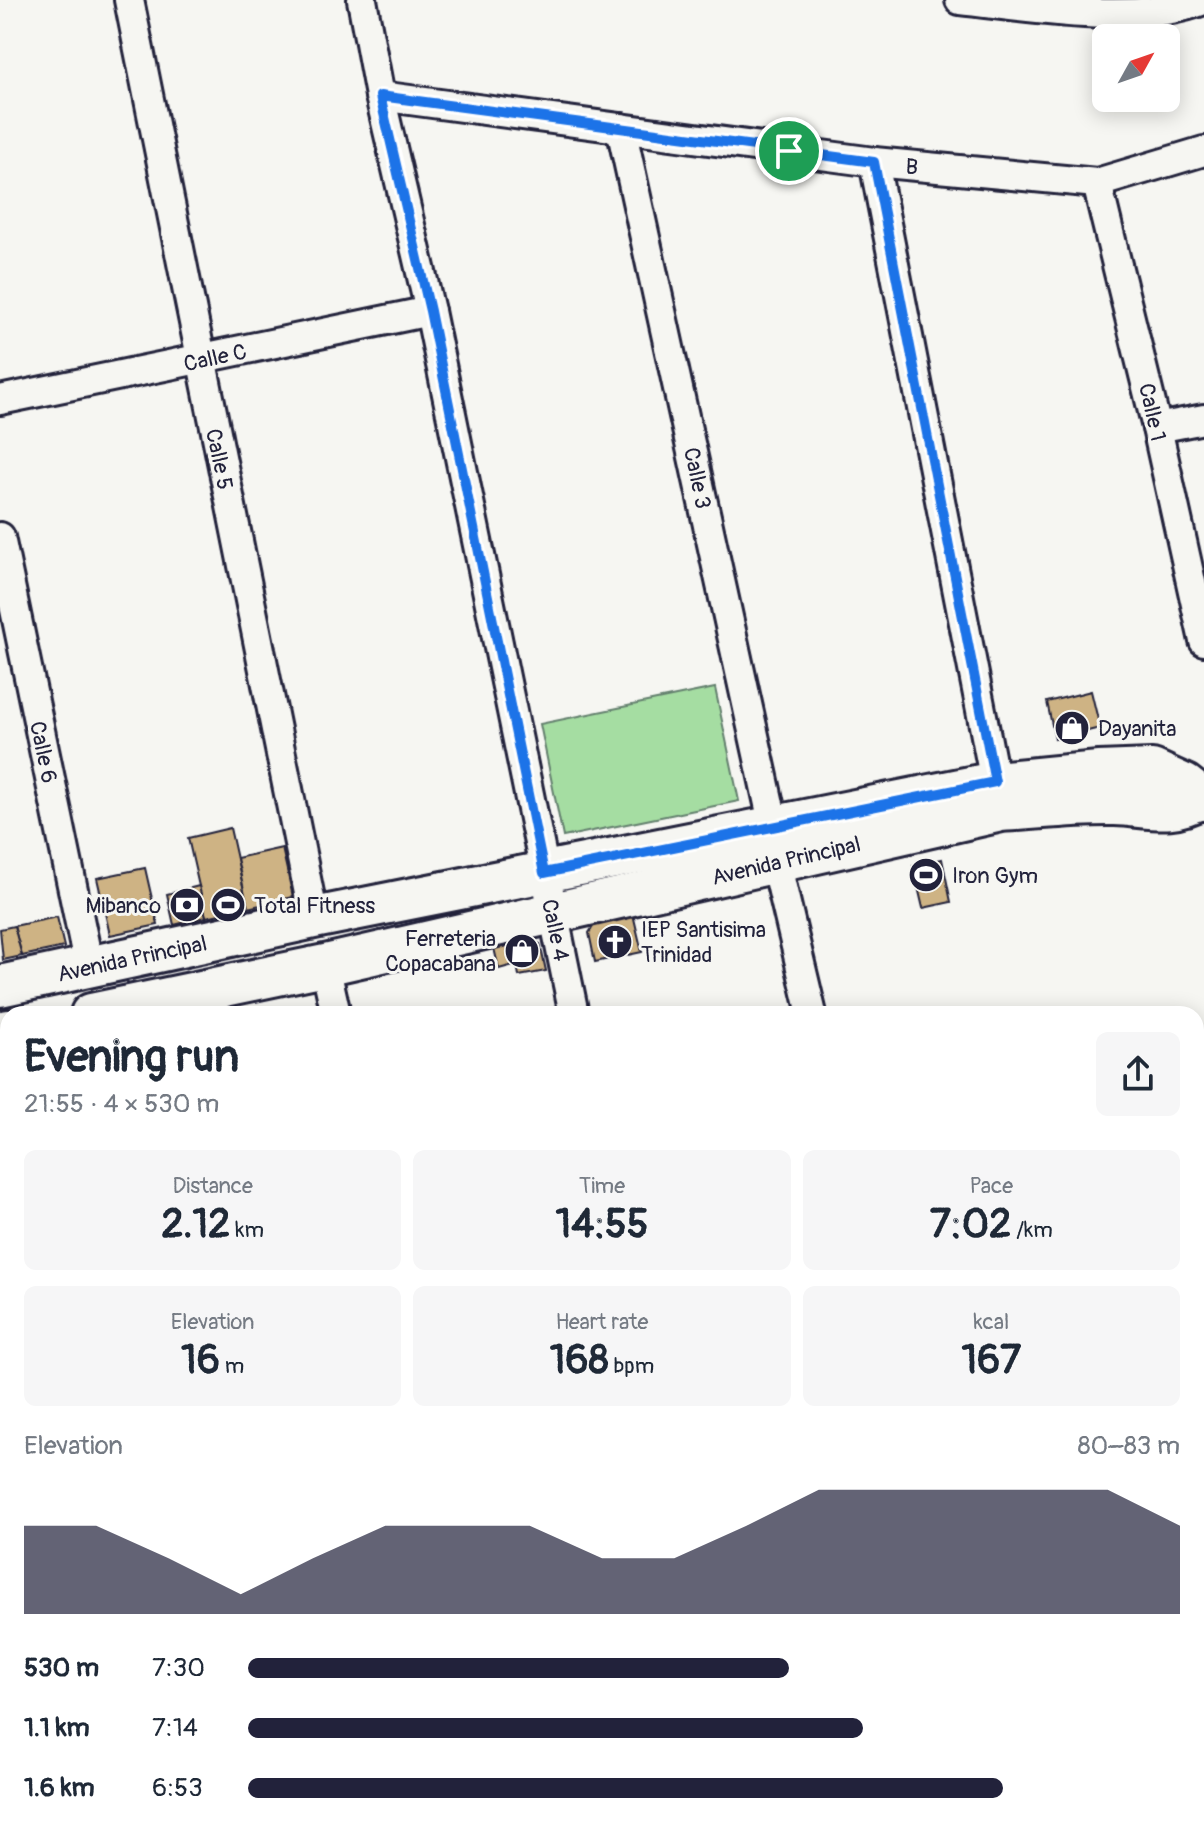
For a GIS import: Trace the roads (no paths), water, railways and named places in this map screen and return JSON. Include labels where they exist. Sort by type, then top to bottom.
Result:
[{"type":"street","name":"Calle 5","points":[[129,0],[314,918]]},
{"type":"street","name":"Calle 4","points":[[362,0],[380,96],[430,311],[572,1006]]},
{"type":"street","points":[[960,0],[1125,15],[1188,6],[1204,0]]},
{"type":"street","name":"B","points":[[380,96],[874,162],[1097,183],[1204,151]]},
{"type":"street","name":"Calle 3","points":[[621,128],[810,1006]]},
{"type":"street","points":[[874,162],[995,782]]},
{"type":"street","name":"Calle 1","points":[[1097,183],[1157,428],[1204,641]]},
{"type":"street","name":"Calle C","points":[[0,400],[430,311]]},
{"type":"street","points":[[1157,428],[1204,419]]},
{"type":"street","name":"Calle 6","points":[[0,537],[89,967]]},
{"type":"street","name":"Avenida Principal","points":[[0,986],[314,918],[544,873],[775,844],[1001,811],[1116,805],[1150,809],[1185,807],[1203,797],[1152,770],[995,782],[775,844],[553,914],[130,1006]]},
{"type":"street","points":[[325,965],[334,1006]]},
{"type":"place","name":"Dayanita","points":[[1072,728]]},
{"type":"place","name":"Iron Gym","points":[[926,875]]},
{"type":"place","name":"Mibanco","points":[[187,905]]},
{"type":"place","name":"Total Fitness","points":[[228,905]]},
{"type":"place","name":"IEP Santisima Trinidad","points":[[615,942]]},
{"type":"place","name":"Ferreteria Copacabana","points":[[522,951]]}]
